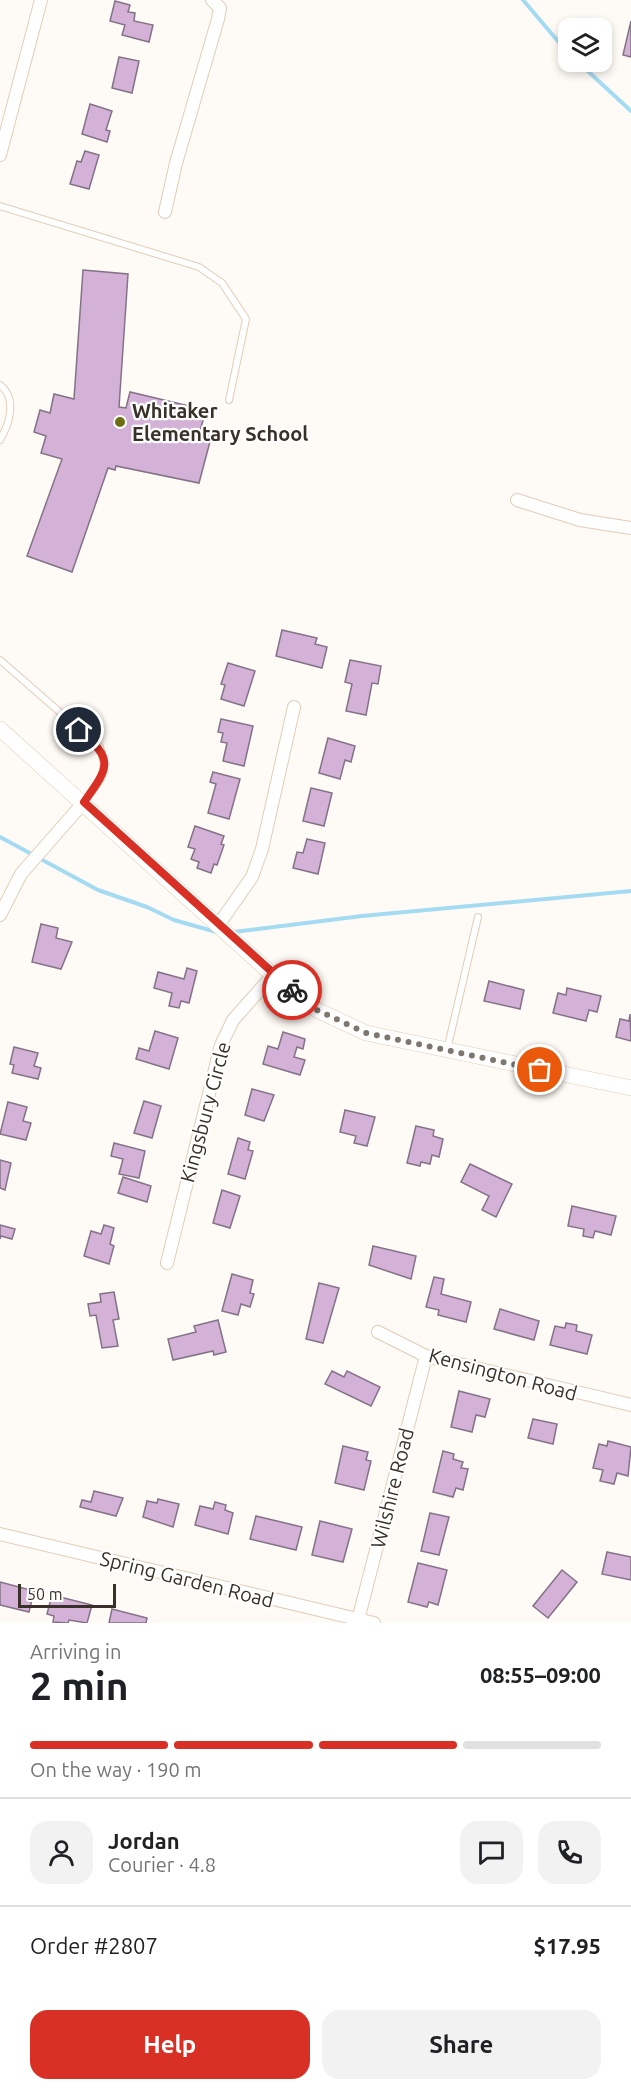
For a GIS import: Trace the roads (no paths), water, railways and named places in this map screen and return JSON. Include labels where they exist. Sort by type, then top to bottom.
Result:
[{"type":"street","points":[[0,155],[41,0]]},
{"type":"street","points":[[165,212],[176,163],[218,19],[220,8],[212,0]]},
{"type":"street","points":[[517,500],[580,520],[631,528]]},
{"type":"street","points":[[219,924],[252,877],[262,849],[294,707]]},
{"type":"street","points":[[0,729],[84,802],[273,975],[317,1010],[366,1033],[631,1088]]},
{"type":"street","points":[[0,915],[21,874],[84,802]]},
{"type":"street","name":"Kingsbury Circle","points":[[167,1263],[221,1045],[233,1020],[273,975]]},
{"type":"street","name":"Kensington Road","points":[[378,1332],[426,1356],[631,1405]]},
{"type":"street","name":"Wilshire Road","points":[[358,1620],[426,1356]]},
{"type":"street","name":"Spring Garden Road","points":[[0,1534],[374,1623]]},
{"type":"lane","points":[[0,206],[199,267],[222,283],[246,318],[229,400]]},
{"type":"lane","points":[[0,385],[9,392],[12,401],[0,440]]},
{"type":"lane","points":[[0,660],[100,747],[106,766],[101,779],[84,802]]},
{"type":"lane","points":[[447,1050],[478,917]]},
{"type":"waterway","points":[[523,0],[558,41]]},
{"type":"waterway","points":[[589,72],[631,111]]},
{"type":"waterway","points":[[0,837],[98,890],[147,907],[174,920],[220,933]]},
{"type":"waterway","points":[[233,932],[362,916],[631,891]]},
{"type":"place","name":"Whitaker Elementary School","points":[[120,422]]}]
